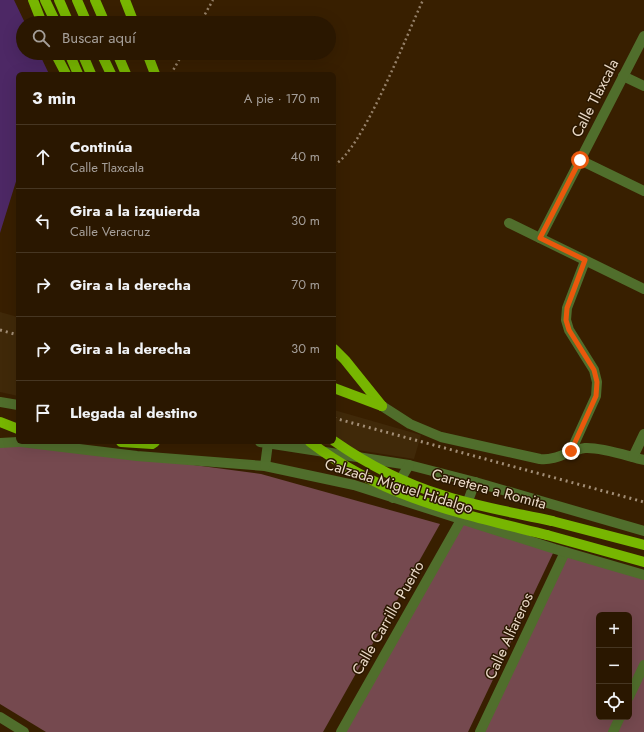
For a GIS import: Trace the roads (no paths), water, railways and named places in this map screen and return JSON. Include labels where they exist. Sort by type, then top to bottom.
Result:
[{"type":"main road","points":[[33,0],[39,16]]},
{"type":"main road","points":[[45,0],[53,16]]},
{"type":"main road","points":[[59,0],[66,16]]},
{"type":"main road","points":[[77,0],[85,16]]},
{"type":"main road","points":[[95,0],[101,16]]},
{"type":"main road","points":[[125,0],[131,16]]},
{"type":"main road","points":[[59,60],[65,72]]},
{"type":"main road","points":[[72,60],[77,72]]},
{"type":"main road","points":[[85,60],[90,72]]},
{"type":"main road","points":[[104,60],[110,72]]},
{"type":"main road","points":[[120,60],[125,72]]},
{"type":"main road","points":[[150,60],[154,72]]},
{"type":"main road","points":[[336,351],[382,406]]},
{"type":"main road","points":[[336,389],[382,406]]},
{"type":"main road","points":[[0,422],[16,428]]},
{"type":"main road","name":"Carretera a Romita","points":[[336,442],[392,476],[443,496],[552,521],[644,545]]},
{"type":"main road","name":"Carretera a Romita","points":[[313,444],[349,468],[404,495],[447,510],[547,535],[644,562]]},
{"type":"street","name":"Calle Tlaxcala","points":[[540,238],[644,36]]},
{"type":"street","points":[[623,76],[644,86]]},
{"type":"street","points":[[580,160],[644,191]]},
{"type":"street","points":[[509,222],[644,289]]},
{"type":"street","points":[[571,451],[596,396],[597,382],[594,370],[569,330],[566,320],[567,308],[585,260]]},
{"type":"street","points":[[0,402],[16,405]]},
{"type":"street","points":[[382,406],[410,424],[441,437],[547,460],[571,451],[587,448],[644,460]]},
{"type":"street","points":[[633,457],[644,434]]},
{"type":"street","points":[[0,443],[16,442]]},
{"type":"street","name":"Calzada Miguel Hidalgo","points":[[56,444],[73,445],[137,456],[266,466],[354,485],[461,520],[644,575]]},
{"type":"street","points":[[264,444],[266,466]]},
{"type":"street","points":[[271,444],[409,465],[475,482],[644,531]]},
{"type":"street","points":[[393,498],[396,487],[409,465]]},
{"type":"street","name":"Calle Carrillo Puerto","points":[[341,732],[461,520],[475,482]]},
{"type":"street","name":"Calle Alfareros","points":[[480,732],[565,552]]},
{"type":"street","points":[[632,691],[644,665]]},
{"type":"street","points":[[0,717],[24,732]]},
{"type":"street","points":[[613,732],[619,720]]},
{"type":"railway","points":[[0,330],[16,334]]},
{"type":"railway","points":[[336,419],[644,502]]}]
